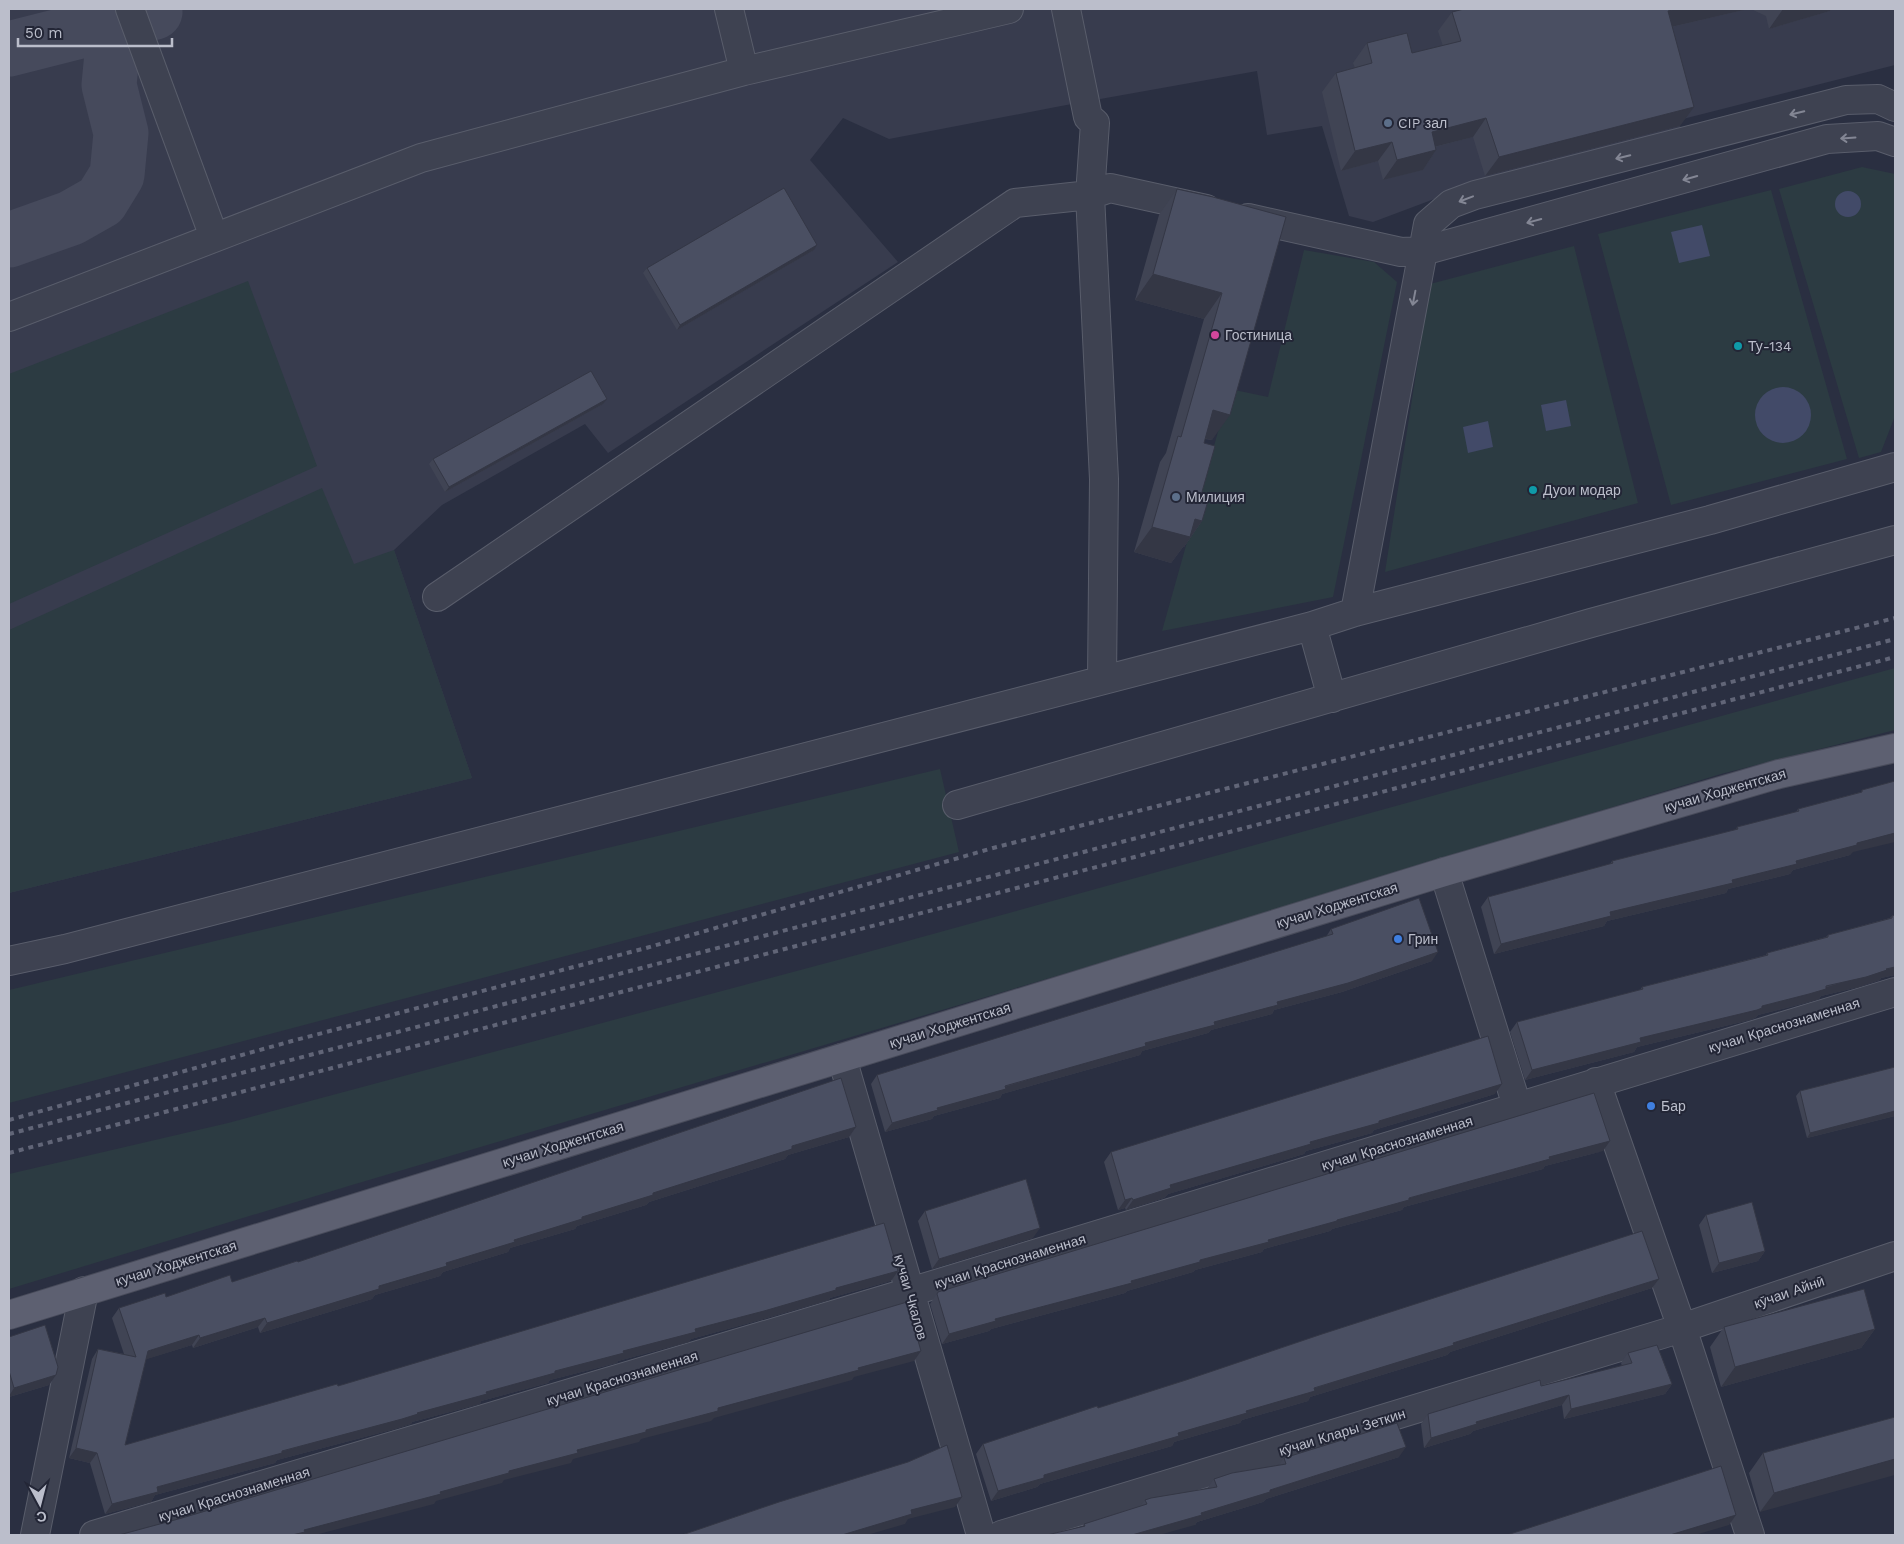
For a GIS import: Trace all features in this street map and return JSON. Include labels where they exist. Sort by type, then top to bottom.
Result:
[{"type":"main road","name":"кучаи Ходжентская","points":[[9,1314],[1444,872],[1779,774],[1895,748]]},
{"type":"street","points":[[130,9],[214,237]]},
{"type":"street","points":[[729,9],[744,71]]},
{"type":"street","points":[[9,317],[421,158],[744,71],[1009,9]]},
{"type":"street","points":[[1066,9],[1088,117],[1095,124],[1090,195],[1104,480],[1102,680]]},
{"type":"street","points":[[1355,612],[1428,224],[1452,204],[1475,195],[1846,100],[1878,99],[1895,107]]},
{"type":"street","points":[[437,598],[1014,203],[1090,195],[1110,188],[1401,252],[1422,251],[1827,139],[1878,136],[1895,142]]},
{"type":"street","points":[[9,962],[1312,626],[1355,612],[1710,520],[1895,467]]},
{"type":"street","points":[[957,806],[1582,626],[1895,540]]},
{"type":"street","points":[[1312,626],[1332,698]]},
{"type":"street","points":[[1444,872],[1517,1106]]},
{"type":"street","name":"кучаи Краснознаменная","points":[[94,1535],[910,1292],[1895,992]]},
{"type":"street","name":"кучаи Чкалов","points":[[842,1058],[981,1535]]},
{"type":"street","points":[[1596,1082],[1682,1328],[1750,1535]]},
{"type":"street","name":"кӯчаи Айнӣ","points":[[1682,1328],[1895,1256]]},
{"type":"street","points":[[35,1535],[84,1291]]},
{"type":"street","name":"кӯчаи Клары Зеткин","points":[[1001,1535],[1682,1328]]},
{"type":"shaded area","points":[[9,9],[1895,9],[1895,65],[1679,120],[1682,135],[1487,182],[1373,222],[1349,216],[1322,126],[1267,135],[1257,71],[889,139],[843,118],[810,160],[898,262],[608,453],[585,424],[442,505],[394,550],[472,778],[9,893]]},
{"type":"shaded area","points":[[1862,167],[1895,174],[1895,416],[1881,452],[1859,458],[1779,189]]},
{"type":"shaded area","points":[[1771,190],[1847,459],[1671,505],[1598,234]]},
{"type":"shaded area","points":[[1848,191],[1858,194],[1861,204],[1858,214],[1848,217],[1838,214],[1835,204],[1838,194]]},
{"type":"shaded area","points":[[1702,225],[1710,256],[1679,263],[1671,232]]},
{"type":"shaded area","points":[[1574,246],[1638,503],[1385,572],[1430,284]]},
{"type":"shaded area","points":[[1304,250],[1374,262],[1397,282],[1333,597],[1162,631],[1230,389],[1268,397]]},
{"type":"shaded area","points":[[248,281],[317,466],[9,604],[9,374]]},
{"type":"shaded area","points":[[1783,387],[1794,389],[1803,395],[1809,404],[1811,415],[1809,426],[1803,435],[1794,441],[1783,443],[1772,441],[1763,435],[1757,426],[1755,415],[1757,404],[1763,395],[1772,389]]},
{"type":"shaded area","points":[[1566,400],[1571,426],[1546,431],[1541,405]]},
{"type":"shaded area","points":[[1488,421],[1493,447],[1468,453],[1463,427]]},
{"type":"shaded area","points":[[322,488],[354,564],[394,550],[472,778],[9,893],[9,630]]},
{"type":"shaded area","points":[[1895,668],[1895,730],[1721,774],[1077,970],[9,1289],[9,1174],[228,1123],[864,953]]},
{"type":"shaded area","points":[[940,769],[959,852],[9,1103],[9,990]]},
{"type":"building","points":[[1464,9],[1678,9],[1668,11],[1694,107],[1499,157],[1486,118],[1432,132],[1436,150],[1397,160],[1392,142],[1355,151],[1336,73],[1372,63],[1367,43],[1407,33],[1412,53],[1461,41],[1452,12]]},
{"type":"building","points":[[784,188],[817,245],[680,325],[647,268]]},
{"type":"building","points":[[1177,189],[1286,217],[1230,415],[1213,410],[1204,443],[1215,446],[1200,499],[1208,501],[1202,521],[1195,519],[1190,537],[1152,527],[1178,436],[1181,437],[1222,293],[1153,274]]},
{"type":"building","points":[[591,371],[607,399],[449,487],[433,459]]},
{"type":"building","points":[[1895,781],[1895,833],[1796,861],[1797,864],[1732,880],[1733,883],[1610,912],[1611,916],[1501,944],[1488,897],[1613,863],[1612,861],[1738,829],[1737,827],[1799,811],[1798,809]]},
{"type":"building","points":[[1419,898],[1438,952],[1348,983],[1277,1002],[1278,1005],[1214,1022],[1215,1025],[1145,1043],[1146,1046],[1005,1086],[1006,1089],[937,1108],[938,1110],[892,1123],[877,1075],[1333,934],[1331,929]]},
{"type":"building","points":[[1895,915],[1895,967],[1866,977],[1826,986],[1826,989],[1762,1006],[1762,1008],[1757,1010],[1640,1038],[1641,1042],[1532,1070],[1517,1022],[1643,989],[1642,987],[1768,955],[1767,953],[1892,918]]},
{"type":"building","points":[[1488,1036],[1502,1084],[1379,1121],[1379,1123],[1310,1142],[1311,1144],[1170,1185],[1171,1188],[1133,1200],[1132,1198],[1125,1200],[1111,1152]]},
{"type":"building","points":[[1895,1067],[1895,1111],[1810,1133],[1800,1091]]},
{"type":"building","points":[[841,1078],[856,1127],[792,1146],[792,1149],[653,1193],[653,1195],[514,1240],[515,1242],[446,1263],[447,1266],[379,1286],[379,1289],[267,1323],[265,1318],[200,1338],[199,1335],[148,1351],[125,1445],[337,1384],[338,1386],[884,1223],[898,1271],[764,1311],[695,1329],[696,1332],[555,1371],[555,1373],[486,1392],[487,1394],[417,1413],[402,1419],[157,1487],[158,1492],[112,1504],[97,1453],[76,1448],[98,1349],[136,1357],[119,1308],[165,1293],[166,1297],[230,1275],[232,1282],[298,1262]]},
{"type":"building","points":[[1594,1093],[1610,1141],[1409,1198],[1409,1200],[1268,1240],[1269,1242],[1200,1260],[1200,1262],[1131,1281],[1132,1283],[995,1319],[996,1321],[949,1334],[938,1292]]},
{"type":"building","points":[[1026,1179],[1040,1228],[939,1259],[925,1211]]},
{"type":"building","points":[[1752,1202],[1765,1251],[1719,1263],[1706,1215]]},
{"type":"building","points":[[1642,1231],[1659,1279],[1314,1388],[1315,1391],[1178,1433],[1179,1436],[1044,1475],[1044,1478],[998,1491],[983,1444],[1097,1406],[1098,1408],[1186,1380]]},
{"type":"building","points":[[1864,1289],[1875,1329],[1735,1367],[1724,1327]]},
{"type":"building","points":[[907,1302],[921,1351],[858,1368],[859,1370],[718,1408],[718,1411],[646,1430],[646,1432],[577,1450],[578,1453],[509,1471],[509,1473],[440,1492],[441,1494],[304,1530],[305,1532],[292,1535],[119,1535],[182,1518]]},
{"type":"building","points":[[45,1325],[58,1367],[56,1375],[14,1388],[9,1371],[9,1337]]},
{"type":"building","points":[[1657,1345],[1672,1384],[1571,1409],[1569,1395],[1476,1422],[1477,1424],[1431,1438],[1428,1414],[1540,1380],[1541,1386],[1632,1363],[1628,1353]]},
{"type":"building","points":[[1895,1417],[1895,1459],[1774,1493],[1763,1453]]},
{"type":"building","points":[[1397,1423],[1406,1447],[1201,1513],[1202,1515],[1132,1535],[1047,1535],[1085,1526],[1084,1524],[1147,1504],[1145,1500],[1151,1498],[1217,1487],[1214,1479],[1232,1473],[1286,1464],[1284,1458]]},
{"type":"building","points":[[947,1445],[962,1497],[911,1510],[912,1514],[842,1535],[682,1535],[779,1502],[908,1462]]},
{"type":"building","points":[[1721,1466],[1736,1515],[1670,1535],[1507,1535]]},
{"type":"taxiway","points":[[9,49],[155,12]]},
{"type":"taxiway","points":[[9,240],[71,218],[101,201],[117,175],[121,133],[109,85],[112,54],[141,16]]},
{"type":"railway","points":[[9,1120],[292,1041],[646,948],[993,848],[1895,618]]},
{"type":"railway","points":[[9,1134],[1895,639]]},
{"type":"railway","points":[[9,1153],[1895,657]]},
{"type":"place","name":"CIP зал","points":[[1388,123]]},
{"type":"place","name":"Гостиница","points":[[1215,335]]},
{"type":"place","name":"Ту-134","points":[[1738,346]]},
{"type":"place","name":"Дуои модар","points":[[1533,490]]},
{"type":"place","name":"Милиция","points":[[1176,497]]},
{"type":"place","name":"Грин","points":[[1398,939]]},
{"type":"place","name":"Бар","points":[[1651,1106]]}]
